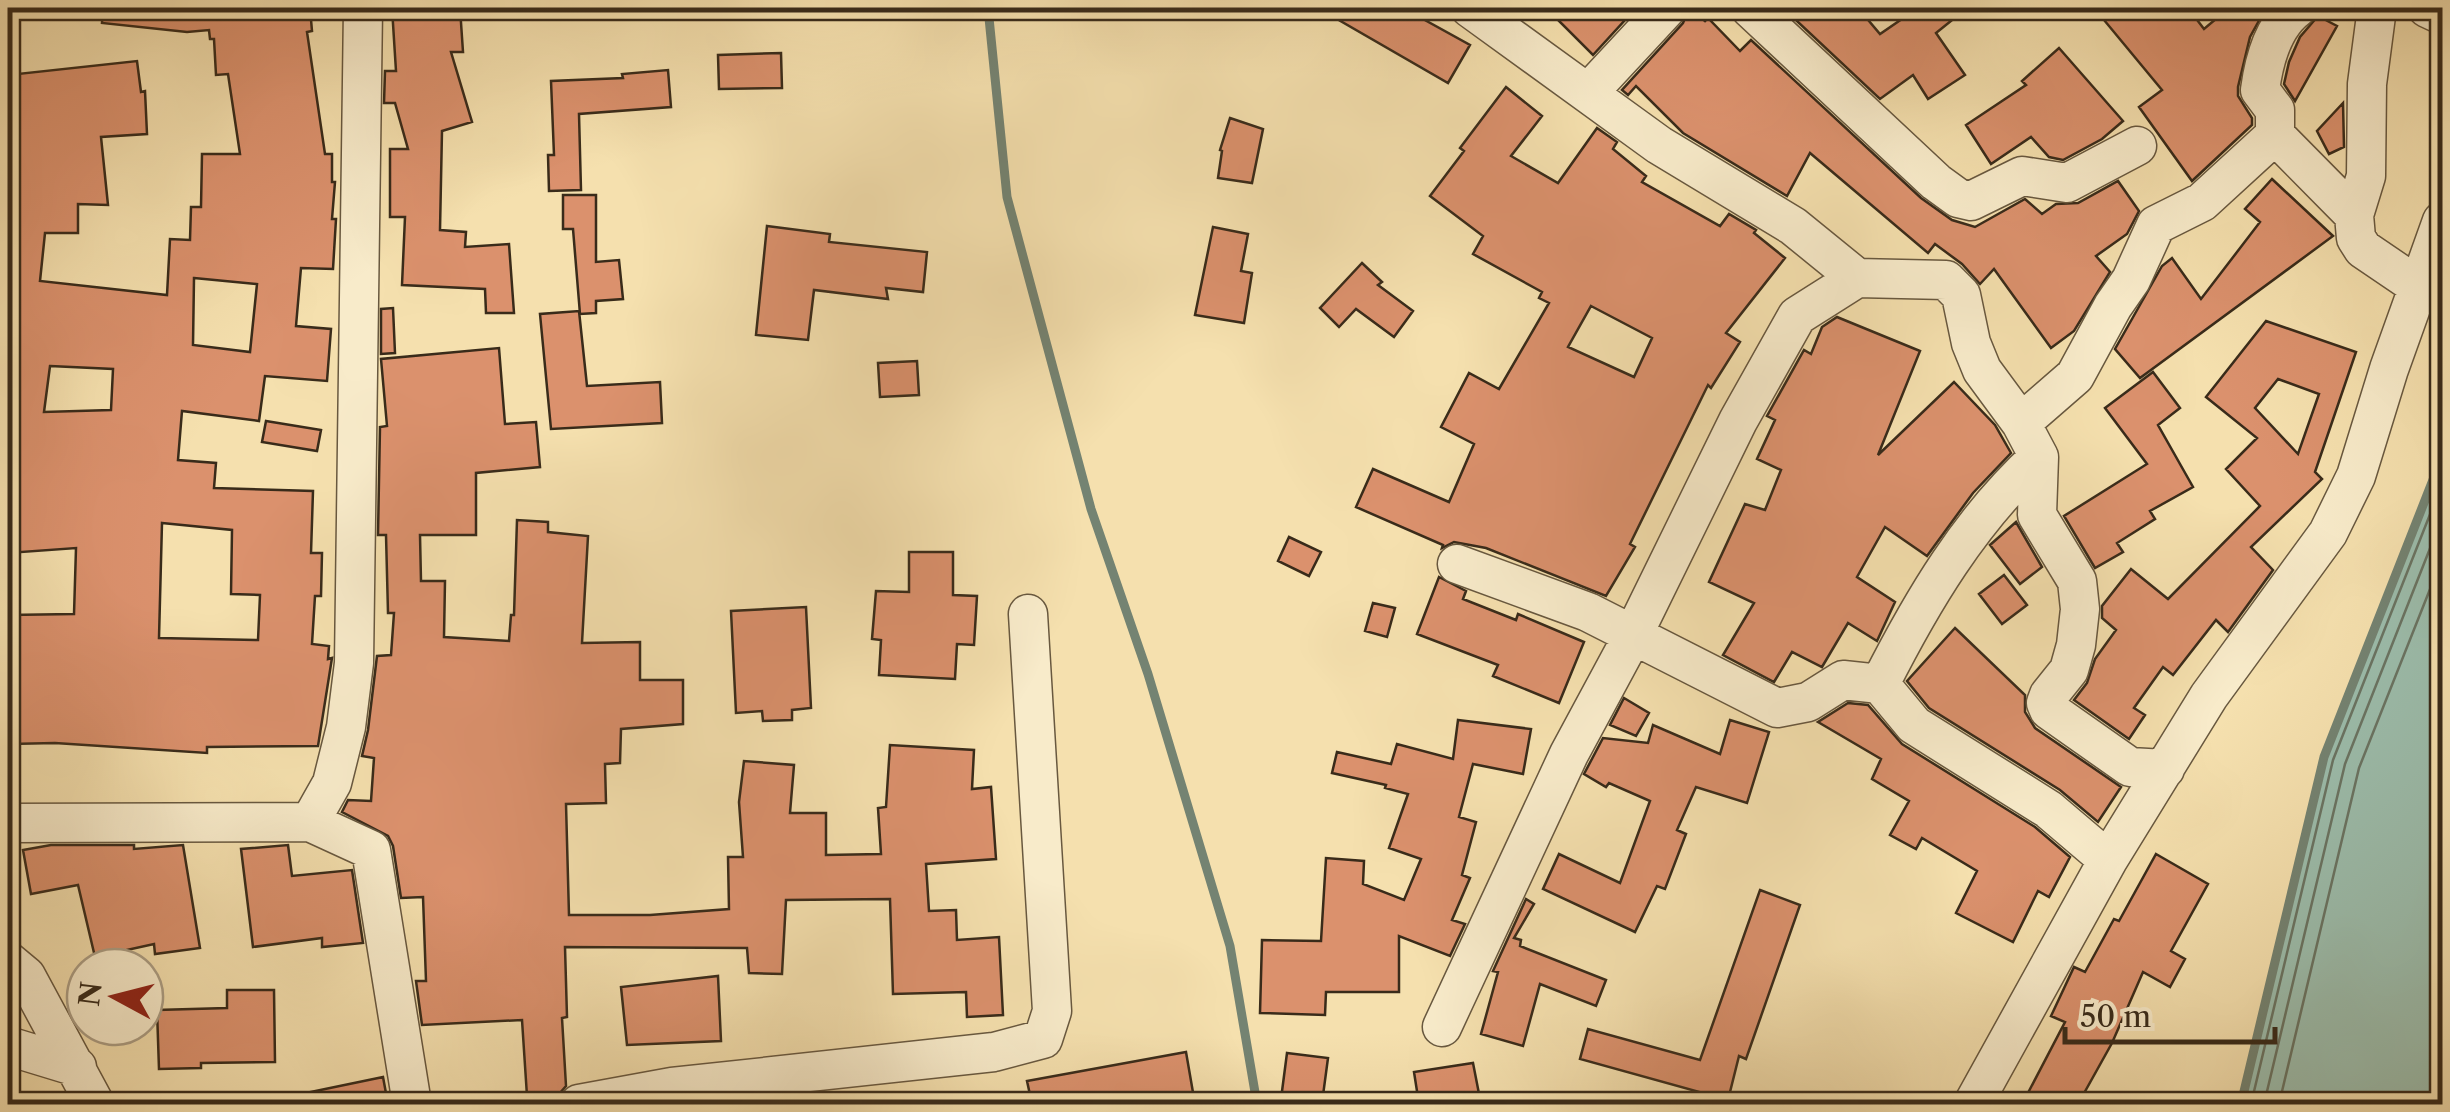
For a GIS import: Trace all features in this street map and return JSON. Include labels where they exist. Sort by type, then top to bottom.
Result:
[{"type":"street","points":[[310,822],[332,783],[346,727],[354,663],[363,8]]},
{"type":"street","points":[[1470,8],[1659,145],[1793,226],[1856,278]]},
{"type":"street","points":[[1588,93],[1667,8]]},
{"type":"street","points":[[1750,8],[1936,182],[1958,198],[1971,201],[2022,176],[2067,183],[2137,146]]},
{"type":"street","points":[[2021,423],[2075,376],[2131,280],[2156,225],[2202,202],[2275,135],[2276,110],[2260,90],[2263,68],[2283,19],[2297,8]]},
{"type":"street","points":[[2377,8],[2367,84],[2366,176],[2354,215],[2356,238],[2363,249],[2419,287]]},
{"type":"street","points":[[2427,8],[2442,15]]},
{"type":"street","points":[[2275,135],[2354,215]]},
{"type":"street","points":[[1973,1104],[2108,860],[2209,696],[2328,534],[2356,476],[2442,222]]},
{"type":"street","points":[[1442,1027],[1569,754],[1632,637],[1738,420],[1797,316],[1856,278],[1946,280],[1961,294],[1970,343],[1982,370],[2021,423],[2039,457],[2037,515],[2077,581],[2080,609],[2076,645],[2069,670],[2049,695],[2049,710],[2130,767],[2165,770]]},
{"type":"street","points":[[1880,684],[1933,586],[1992,502],[2039,457]]},
{"type":"street","points":[[1457,564],[1588,612],[1777,708],[1808,702],[1843,680],[1880,684],[1914,725],[2048,809],[2108,860]]},
{"type":"street","points":[[579,1104],[672,1087],[994,1052],[1043,1039],[1052,1011],[1028,614]]},
{"type":"street","points":[[8,824],[310,822],[370,850],[412,1104]]},
{"type":"street","points":[[8,961],[26,976],[96,1104]]},
{"type":"street","points":[[8,1046],[77,1067]]},
{"type":"water","points":[[2442,457],[2442,1104],[2241,1104],[2324,757]]},
{"type":"building","points":[[103,8],[310,8],[312,31],[307,32],[325,154],[332,154],[332,219],[336,219],[333,269],[301,268],[296,326],[331,329],[327,381],[265,376],[259,421],[182,411],[178,460],[216,463],[214,488],[313,491],[311,553],[322,553],[321,596],[315,596],[312,644],[329,646],[328,659],[332,658],[318,746],[207,747],[207,753],[55,743],[10,744],[8,615],[74,614],[76,548],[8,553],[8,289],[15,238],[8,238],[8,206],[18,206],[17,135],[8,136],[8,75],[137,61],[141,92],[145,91],[147,134],[101,137],[108,205],[78,204],[78,233],[45,233],[40,281],[167,295],[170,239],[190,240],[191,207],[201,207],[202,154],[240,154],[228,74],[216,75],[214,39],[210,39],[209,30],[187,32],[102,23]],"holes":[[[194,278],[257,284],[250,352],[193,345]],[[50,366],[113,369],[111,410],[44,412]],[[162,523],[232,530],[231,594],[260,595],[258,640],[159,638]]]},
{"type":"building","points":[[392,8],[460,8],[463,52],[451,52],[472,122],[442,131],[440,230],[466,232],[465,247],[509,244],[514,313],[486,313],[485,289],[402,285],[405,217],[390,217],[390,149],[408,149],[395,103],[384,103],[385,71],[396,71]]},
{"type":"building","points":[[1318,8],[1403,8],[1470,45],[1448,83]]},
{"type":"building","points":[[1546,8],[1612,8],[1625,20],[1593,55]]},
{"type":"building","points":[[1689,8],[1705,21],[1708,18],[1740,51],[1751,40],[1921,198],[1952,220],[1975,227],[2025,199],[2042,214],[2056,204],[2078,203],[2118,181],[2139,211],[2127,234],[2096,256],[2110,272],[2074,331],[2051,348],[1994,269],[1980,284],[1935,244],[1928,253],[1810,153],[1787,196],[1683,133],[1636,86],[1628,95],[1622,90],[1683,23]]},
{"type":"building","points":[[1783,8],[1858,8],[1880,34],[1918,8],[1967,8],[1936,33],[1965,75],[1928,99],[1913,75],[1880,99]]},
{"type":"building","points":[[2118,8],[2188,8],[2204,29],[2229,8],[2266,8],[2250,37],[2238,87],[2238,96],[2252,118],[2252,125],[2192,181],[2139,107],[2162,90],[2104,20]]},
{"type":"building","points":[[2318,16],[2337,26],[2295,101],[2284,84],[2289,62],[2300,37]]},
{"type":"building","points":[[2059,48],[2123,121],[2102,139],[2063,160],[2049,157],[2031,137],[1991,164],[1966,125],[2026,85],[2022,81]]},
{"type":"building","points":[[781,53],[782,88],[719,89],[718,55]]},
{"type":"building","points":[[668,70],[671,107],[579,114],[581,190],[549,191],[548,155],[554,155],[551,81],[623,78],[622,74]]},
{"type":"building","points":[[1506,87],[1542,116],[1511,156],[1558,183],[1597,128],[1617,142],[1613,149],[1646,176],[1642,182],[1720,226],[1729,214],[1756,230],[1754,233],[1785,258],[1726,333],[1740,342],[1711,388],[1708,385],[1630,544],[1635,547],[1606,596],[1486,548],[1454,542],[1442,548],[1443,545],[1356,507],[1373,469],[1449,502],[1474,444],[1441,427],[1469,373],[1499,389],[1549,303],[1539,298],[1542,292],[1473,254],[1483,236],[1430,196],[1464,151],[1460,148]],"holes":[[[1591,306],[1652,338],[1634,377],[1568,347]]]},
{"type":"building","points":[[2343,103],[2344,147],[2329,154],[2317,131]]},
{"type":"building","points":[[1230,118],[1263,129],[1252,183],[1218,178],[1220,150]]},
{"type":"building","points":[[2272,179],[2333,236],[2140,378],[2115,349],[2162,266],[2172,258],[2201,299],[2260,222],[2245,209]]},
{"type":"building","points":[[563,195],[596,195],[596,262],[619,260],[623,299],[596,301],[596,313],[580,314],[573,229],[563,229]]},
{"type":"building","points":[[767,226],[830,234],[829,242],[927,252],[923,292],[886,288],[888,299],[814,290],[808,340],[756,335]]},
{"type":"building","points":[[1213,227],[1248,234],[1241,271],[1252,273],[1244,323],[1195,315]]},
{"type":"building","points":[[1362,263],[1382,282],[1378,285],[1413,311],[1394,337],[1356,309],[1339,327],[1320,308]]},
{"type":"building","points":[[393,308],[395,353],[381,354],[381,309]]},
{"type":"building","points":[[579,311],[587,386],[660,382],[662,423],[551,429],[540,314]]},
{"type":"building","points":[[1837,317],[1920,351],[1878,455],[1954,382],[1995,425],[2011,453],[1973,493],[1927,556],[1885,527],[1857,577],[1895,602],[1877,641],[1848,623],[1822,667],[1792,652],[1774,682],[1723,655],[1754,603],[1709,582],[1745,504],[1765,510],[1781,470],[1757,459],[1775,420],[1767,416],[1804,350],[1811,354],[1822,327]]},
{"type":"building","points":[[2266,321],[2356,352],[2315,472],[2322,479],[2251,547],[2273,570],[2228,632],[2216,620],[2173,675],[2163,667],[2134,708],[2145,715],[2129,739],[2074,700],[2087,683],[2095,659],[2116,630],[2102,618],[2102,606],[2131,569],[2168,599],[2260,506],[2226,469],[2257,438],[2206,397]],"holes":[[[2278,379],[2319,394],[2298,454],[2255,408]]]},
{"type":"building","points":[[499,348],[505,424],[536,422],[540,467],[476,473],[476,535],[420,535],[421,581],[445,581],[444,637],[509,641],[514,615],[517,520],[548,522],[548,532],[588,536],[582,643],[640,642],[640,680],[683,680],[683,724],[621,729],[620,763],[605,764],[606,803],[566,804],[569,915],[650,915],[729,909],[728,857],[743,857],[739,802],[744,761],[794,765],[790,813],[826,813],[826,855],[881,854],[878,808],[886,807],[890,745],[974,750],[972,789],[991,787],[996,859],[926,864],[929,911],[956,910],[957,940],[999,937],[1003,1015],[967,1017],[966,992],[893,994],[890,899],[786,900],[782,974],[749,973],[747,948],[565,947],[567,1017],[562,1018],[566,1086],[559,1094],[527,1096],[522,1020],[422,1025],[416,981],[426,981],[423,897],[401,898],[388,836],[342,812],[348,800],[371,801],[374,758],[362,756],[377,656],[391,655],[394,613],[388,613],[386,535],[378,535],[380,427],[387,426],[381,359]]},
{"type":"building","points":[[917,361],[919,395],[880,397],[878,363]]},
{"type":"building","points":[[2153,372],[2180,408],[2158,425],[2193,487],[2150,511],[2155,519],[2117,543],[2123,552],[2095,568],[2064,516],[2147,464],[2105,408]]},
{"type":"building","points":[[266,421],[321,430],[317,451],[262,442]]},
{"type":"building","points":[[2016,522],[2042,567],[2020,584],[1990,545]]},
{"type":"building","points":[[1289,537],[1321,552],[1309,576],[1278,561]]},
{"type":"building","points":[[909,552],[953,552],[953,595],[977,596],[974,645],[957,644],[955,679],[879,675],[881,640],[872,639],[876,591],[909,592]]},
{"type":"building","points":[[2004,575],[2027,605],[2002,624],[1979,594]]},
{"type":"building","points":[[1439,577],[1466,591],[1463,599],[1516,620],[1518,614],[1584,642],[1559,703],[1493,676],[1498,665],[1417,634]]},
{"type":"building","points":[[1373,603],[1395,608],[1387,637],[1365,631]]},
{"type":"building","points":[[806,607],[811,708],[792,710],[792,720],[763,721],[762,711],[736,713],[731,611]]},
{"type":"building","points":[[1955,628],[2025,695],[2025,712],[2035,728],[2121,787],[2098,822],[2060,790],[1929,708],[1907,681]]},
{"type":"building","points":[[1624,698],[1649,713],[1636,736],[1610,725]]},
{"type":"building","points":[[1848,703],[1868,705],[1902,744],[2035,827],[2070,857],[2049,897],[2038,891],[2013,942],[1956,913],[1977,871],[1922,838],[1916,849],[1890,835],[1909,801],[1872,779],[1881,759],[1818,722]]},
{"type":"building","points":[[1458,720],[1531,729],[1523,774],[1473,764],[1459,817],[1476,822],[1462,875],[1470,878],[1452,920],[1465,924],[1450,956],[1399,936],[1399,992],[1326,992],[1325,1015],[1260,1013],[1262,940],[1321,941],[1326,858],[1364,861],[1363,884],[1404,900],[1421,859],[1389,848],[1408,794],[1332,773],[1337,752],[1391,764],[1397,744],[1453,759]]},
{"type":"building","points":[[1730,720],[1769,732],[1747,803],[1696,787],[1677,830],[1686,834],[1665,889],[1657,886],[1635,932],[1543,889],[1559,854],[1620,883],[1650,801],[1609,783],[1606,787],[1584,774],[1603,738],[1648,743],[1653,725],[1720,754]]},
{"type":"building","points":[[51,845],[134,845],[134,849],[183,845],[200,948],[165,953],[165,947],[154,944],[93,947],[78,885],[31,894],[23,850]]},
{"type":"building","points":[[288,845],[292,876],[352,870],[363,943],[322,947],[322,938],[253,947],[241,849]]},
{"type":"building","points":[[2156,854],[2208,884],[2171,951],[2185,959],[2170,987],[2143,972],[2112,1043],[2078,1104],[2053,1104],[2029,1091],[2065,1022],[2051,1016],[2074,967],[2085,972]]},
{"type":"building","points":[[1760,890],[1800,905],[1746,1059],[1739,1056],[1728,1100],[1580,1059],[1588,1029],[1700,1060]]},
{"type":"building","points":[[1526,899],[1534,904],[1514,938],[1521,940],[1520,946],[1606,980],[1596,1006],[1540,984],[1523,1046],[1481,1034],[1498,972],[1493,971]]},
{"type":"building","points":[[718,976],[721,1041],[627,1045],[621,987]]},
{"type":"building","points":[[227,990],[274,990],[275,1062],[201,1063],[201,1068],[159,1069],[158,1047],[165,1047],[165,1010],[227,1008]]},
{"type":"building","points":[[1186,1052],[1195,1104],[1032,1104],[1027,1081]]},
{"type":"building","points":[[1287,1053],[1328,1058],[1322,1103],[1281,1099]]},
{"type":"building","points":[[1473,1063],[1481,1104],[1419,1104],[1414,1072]]},
{"type":"building","points":[[383,1077],[388,1104],[302,1104],[301,1094]]},
{"type":"waterway","points":[[988,8],[1007,197],[1091,509],[1148,674],[1230,946],[1257,1104]]},
{"type":"waterway","points":[[2241,1104],[2324,757],[2442,457]]}]
